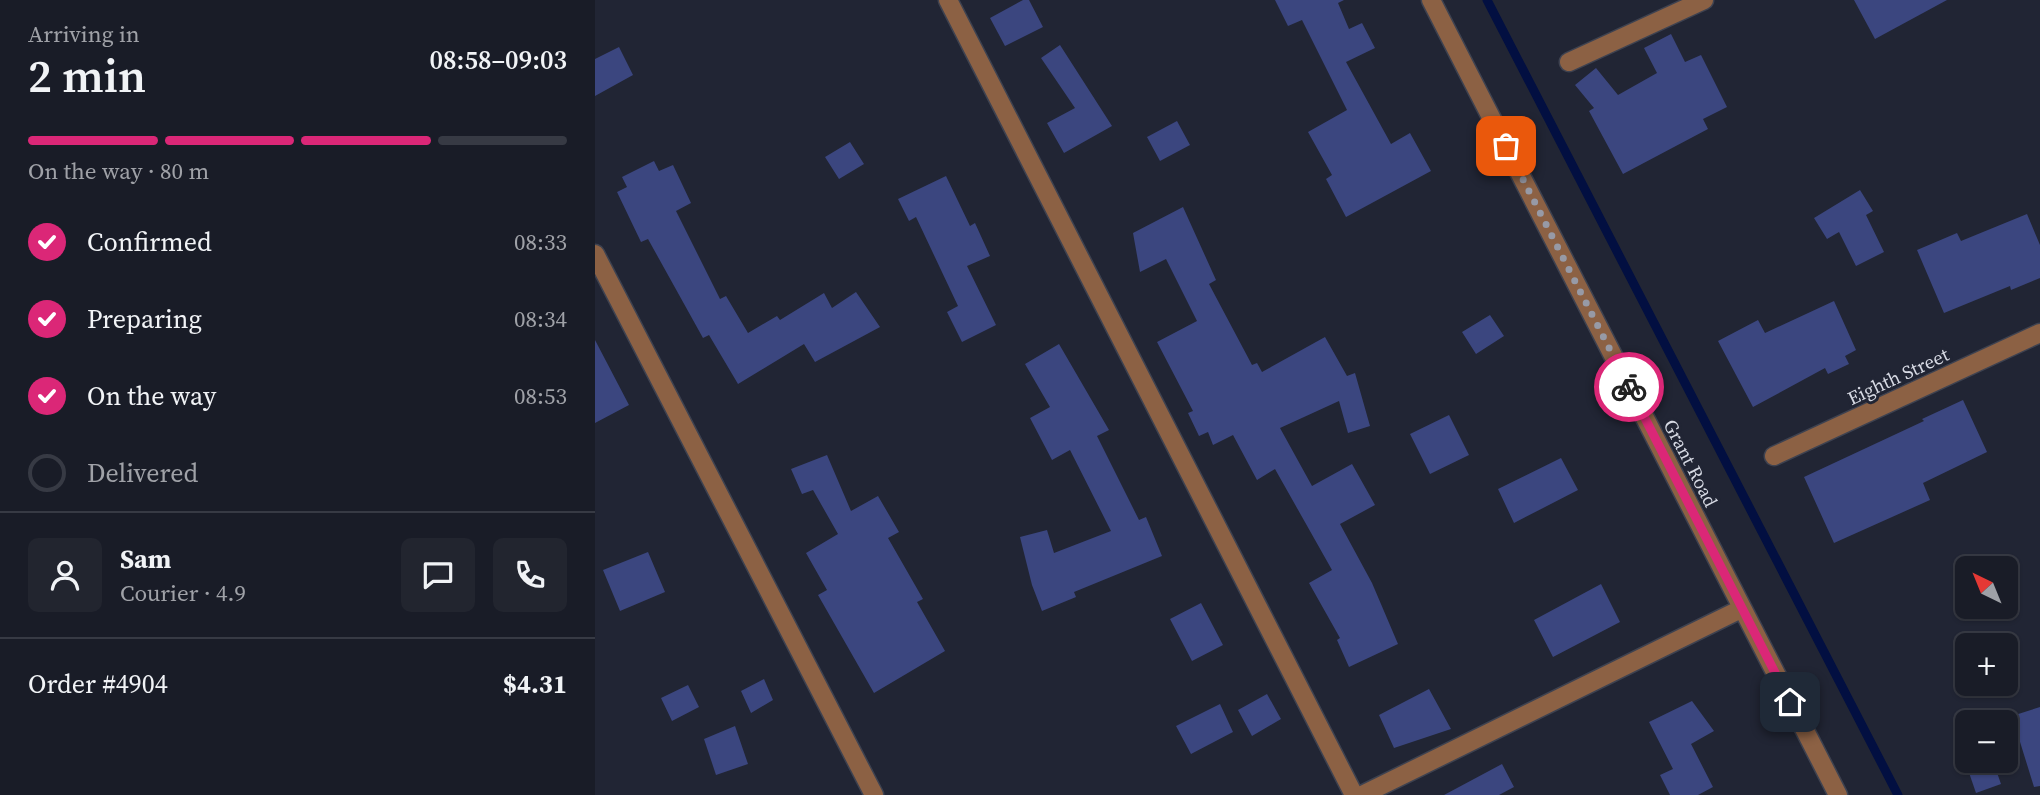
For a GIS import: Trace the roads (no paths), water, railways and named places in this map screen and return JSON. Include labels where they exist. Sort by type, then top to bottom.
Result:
[{"type":"street","points":[[948,0],[1354,795]]},
{"type":"street","name":"Grant Road","points":[[1431,0],[1838,795]]},
{"type":"street","points":[[1569,62],[1704,0]]},
{"type":"street","points":[[595,254],[874,795]]},
{"type":"street","name":"Eighth Street","points":[[1774,456],[2040,333]]},
{"type":"street","points":[[1362,795],[1741,609]]},
{"type":"waterway","points":[[1487,0],[1898,795]]}]
